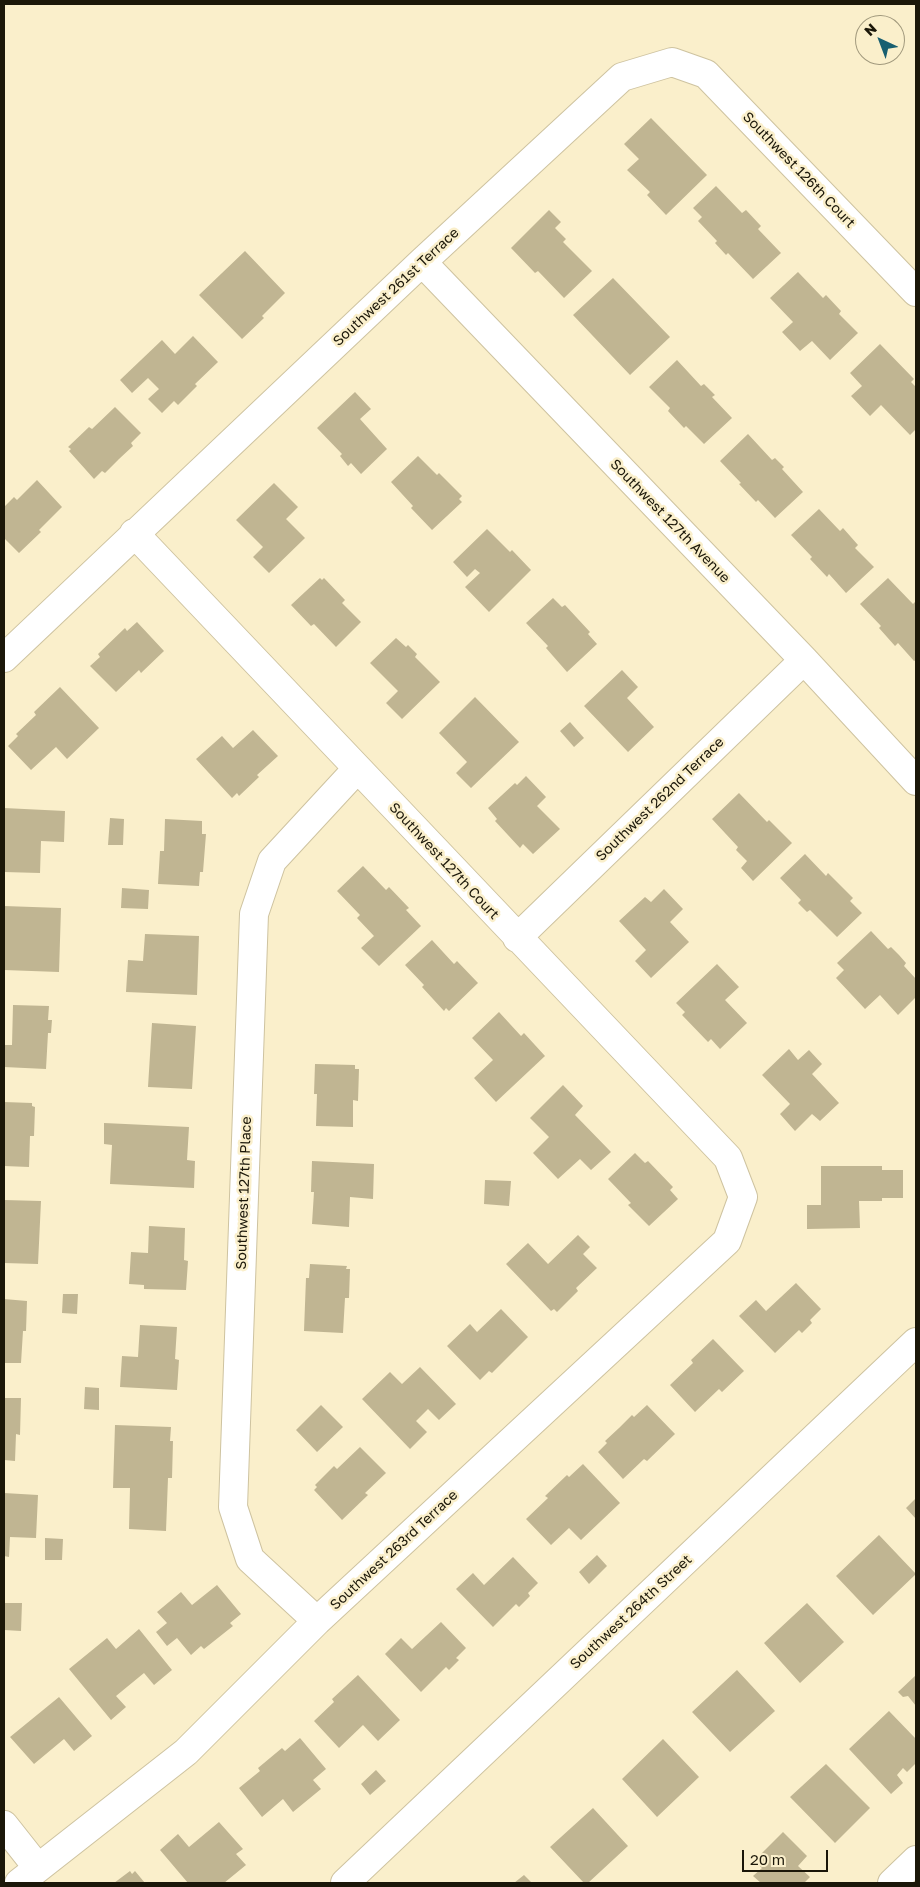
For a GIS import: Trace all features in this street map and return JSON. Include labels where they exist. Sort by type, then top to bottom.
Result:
[{"type":"street","name":"Southwest 261st Terrace","points":[[4,658],[422,262],[622,77],[672,62]]},
{"type":"street","name":"Southwest 126th Court","points":[[672,62],[706,74],[916,292]]},
{"type":"street","name":"Southwest 127th Avenue","points":[[422,262],[804,660],[916,781]]},
{"type":"street","name":"Southwest 127th Court","points":[[134,533],[728,1158],[743,1196]]},
{"type":"street","name":"Southwest 262nd Terrace","points":[[517,938],[804,660]]},
{"type":"street","name":"Southwest 127th Place","points":[[317,1620],[250,1559],[233,1507],[254,914],[272,861],[357,769]]},
{"type":"street","name":"Southwest 263rd Terrace","points":[[29,1876],[186,1752],[317,1620],[728,1241],[743,1196]]},
{"type":"street","name":"Southwest 264th Street","points":[[345,1883],[916,1342]]},
{"type":"street","points":[[4,1825],[29,1876]]},
{"type":"street","points":[[892,1883],[916,1860]]},
{"type":"building","points":[[651,118],[707,175],[666,215],[647,195],[650,192],[627,170],[639,159],[624,144]]},
{"type":"building","points":[[716,186],[742,213],[746,210],[761,226],[758,229],[781,253],[753,279],[728,253],[726,255],[715,243],[717,241],[698,221],[702,217],[693,208]]},
{"type":"building","points":[[549,210],[561,222],[555,228],[566,239],[563,242],[592,271],[564,298],[538,271],[535,273],[511,248]]},
{"type":"building","points":[[245,251],[285,293],[262,316],[264,318],[242,339],[199,295]]},
{"type":"building","points":[[798,272],[823,298],[826,295],[841,311],[839,314],[858,333],[830,360],[812,341],[800,351],[782,332],[793,322],[770,298]]},
{"type":"building","points":[[613,278],[670,337],[630,375],[573,315]]},
{"type":"building","points":[[193,336],[218,362],[195,384],[197,386],[178,405],[174,401],[162,413],[148,399],[159,389],[148,378],[132,393],[120,380],[162,340],[175,354]]},
{"type":"building","points":[[880,344],[914,379],[911,382],[916,387],[916,429],[910,435],[881,405],[870,416],[851,396],[862,386],[850,373]]},
{"type":"building","points":[[677,360],[701,386],[704,384],[715,395],[712,397],[732,418],[704,444],[686,426],[684,428],[668,411],[670,408],[649,387]]},
{"type":"building","points":[[355,392],[371,409],[360,419],[387,449],[361,474],[351,463],[348,466],[340,456],[342,454],[317,428]]},
{"type":"building","points":[[115,407],[141,433],[131,443],[133,446],[105,473],[102,471],[94,479],[69,451],[71,449],[68,447],[89,427],[92,429]]},
{"type":"building","points":[[748,434],[772,460],[775,458],[784,467],[782,469],[803,492],[775,518],[758,500],[756,502],[720,461]]},
{"type":"building","points":[[418,456],[437,475],[439,473],[462,496],[459,499],[462,502],[432,530],[411,508],[413,506],[391,482]]},
{"type":"building","points":[[37,480],[62,507],[39,530],[41,532],[19,553],[4,538],[4,507],[14,497],[17,500]]},
{"type":"building","points":[[274,483],[298,507],[286,519],[305,538],[269,573],[253,557],[263,547],[236,520]]},
{"type":"building","points":[[819,509],[840,531],[843,528],[858,545],[855,548],[874,567],[846,593],[829,574],[827,577],[810,559],[812,557],[791,535]]},
{"type":"building","points":[[487,529],[510,552],[512,550],[531,570],[489,612],[465,587],[480,573],[475,569],[467,577],[453,562]]},
{"type":"building","points":[[320,578],[322,580],[324,578],[345,600],[342,603],[361,622],[336,647],[314,624],[311,626],[291,605]]},
{"type":"building","points":[[888,578],[913,604],[916,603],[916,660],[914,661],[898,643],[895,646],[879,628],[881,626],[860,604]]},
{"type":"building","points":[[553,598],[562,607],[565,605],[590,632],[588,634],[597,644],[567,672],[546,648],[548,646],[526,623]]},
{"type":"building","points":[[137,622],[164,651],[141,673],[139,670],[116,692],[90,666],[100,657],[98,654],[125,628],[127,631]]},
{"type":"building","points":[[396,638],[406,647],[408,645],[417,654],[415,657],[440,682],[402,719],[386,703],[398,691],[370,663]]},
{"type":"building","points":[[622,670],[638,687],[627,698],[654,727],[628,752],[584,706]]},
{"type":"building","points":[[60,687],[99,728],[67,759],[56,747],[31,770],[8,746],[18,736],[16,734],[36,715],[34,712]]},
{"type":"building","points":[[475,697],[519,742],[471,788],[456,773],[467,762],[439,733]]},
{"type":"building","points":[[570,722],[584,738],[574,747],[560,731]]},
{"type":"building","points":[[253,730],[278,756],[257,775],[259,777],[239,796],[237,793],[232,798],[196,759],[222,736],[233,748]]},
{"type":"building","points":[[526,776],[546,797],[537,806],[560,829],[533,854],[523,844],[520,848],[495,821],[497,819],[488,808],[515,783],[517,785]]},
{"type":"building","points":[[739,793],[767,822],[769,820],[792,843],[753,881],[741,868],[747,861],[736,850],[738,847],[712,819]]},
{"type":"building","points":[[4,808],[65,811],[64,842],[41,841],[40,873],[4,872]]},
{"type":"building","points":[[110,818],[124,819],[123,845],[108,845]]},
{"type":"building","points":[[165,819],[202,821],[202,834],[206,834],[203,872],[200,872],[199,886],[158,884],[160,851],[164,851]]},
{"type":"building","points":[[805,854],[826,876],[828,873],[853,898],[850,901],[862,913],[837,937],[810,910],[807,912],[798,903],[801,900],[780,878]]},
{"type":"building","points":[[363,866],[386,890],[389,887],[409,908],[406,910],[421,926],[379,966],[361,948],[374,936],[357,918],[360,915],[337,891]]},
{"type":"building","points":[[122,888],[149,890],[148,909],[121,908]]},
{"type":"building","points":[[664,889],[683,909],[670,922],[689,942],[651,978],[635,961],[646,950],[619,921],[645,897],[651,902]]},
{"type":"building","points":[[4,906],[61,908],[59,972],[4,970]]},
{"type":"building","points":[[871,931],[888,949],[891,947],[899,955],[906,963],[904,966],[916,979],[916,997],[898,1015],[880,995],[865,1009],[836,978],[844,970],[837,963]]},
{"type":"building","points":[[145,934],[199,936],[197,995],[126,992],[128,960],[143,961]]},
{"type":"building","points":[[432,940],[454,964],[457,961],[478,983],[449,1011],[446,1008],[444,1011],[422,987],[424,985],[405,965]]},
{"type":"building","points":[[717,964],[739,987],[725,1000],[747,1023],[720,1049],[711,1039],[708,1042],[682,1015],[685,1012],[676,1003]]},
{"type":"building","points":[[13,1005],[49,1006],[48,1020],[52,1020],[51,1033],[48,1033],[46,1069],[4,1067],[4,1045],[12,1045]]},
{"type":"building","points":[[499,1012],[521,1036],[524,1033],[545,1056],[496,1102],[474,1078],[493,1060],[472,1038]]},
{"type":"building","points":[[152,1023],[196,1026],[192,1089],[148,1087]]},
{"type":"building","points":[[789,1049],[798,1060],[809,1050],[822,1064],[812,1074],[839,1103],[820,1121],[812,1114],[795,1131],[780,1114],[790,1104],[762,1075]]},
{"type":"building","points":[[315,1064],[355,1065],[355,1069],[359,1069],[358,1101],[353,1100],[353,1127],[316,1126],[317,1094],[314,1094]]},
{"type":"building","points":[[563,1085],[583,1106],[575,1115],[611,1152],[591,1170],[580,1159],[558,1179],[533,1153],[549,1137],[530,1118]]},
{"type":"building","points":[[4,1102],[32,1103],[32,1106],[35,1107],[34,1136],[30,1136],[29,1167],[4,1166]]},
{"type":"building","points":[[104,1123],[189,1127],[187,1160],[195,1161],[194,1188],[110,1184],[112,1145],[104,1144]]},
{"type":"building","points":[[635,1153],[645,1163],[648,1161],[673,1187],[670,1190],[678,1199],[649,1226],[628,1205],[631,1203],[608,1179]]},
{"type":"building","points":[[312,1161],[374,1164],[373,1199],[350,1197],[349,1227],[312,1224],[314,1192],[311,1192]]},
{"type":"building","points":[[821,1166],[882,1166],[882,1170],[903,1170],[903,1198],[882,1198],[882,1201],[859,1201],[860,1228],[807,1229],[807,1205],[821,1205]]},
{"type":"building","points":[[485,1180],[511,1181],[509,1206],[484,1204]]},
{"type":"building","points":[[4,1200],[41,1201],[38,1264],[4,1263]]},
{"type":"building","points":[[149,1226],[185,1228],[184,1260],[188,1261],[186,1290],[144,1289],[144,1285],[129,1284],[131,1252],[148,1253]]},
{"type":"building","points":[[578,1235],[590,1247],[583,1254],[597,1268],[576,1288],[578,1291],[557,1312],[554,1309],[551,1311],[506,1264],[528,1243],[548,1264]]},
{"type":"building","points":[[310,1264],[347,1266],[346,1269],[350,1269],[349,1298],[345,1298],[343,1333],[304,1331],[306,1278],[309,1278]]},
{"type":"building","points":[[796,1283],[821,1309],[810,1320],[812,1323],[802,1333],[799,1330],[775,1353],[739,1316],[756,1300],[766,1311]]},
{"type":"building","points":[[63,1294],[78,1294],[77,1314],[62,1313]]},
{"type":"building","points":[[4,1299],[27,1301],[26,1331],[23,1331],[21,1363],[4,1363]]},
{"type":"building","points":[[501,1309],[528,1337],[492,1373],[489,1371],[480,1380],[447,1346],[470,1324],[477,1332]]},
{"type":"building","points":[[140,1325],[177,1327],[175,1359],[179,1360],[177,1390],[120,1387],[122,1356],[138,1357]]},
{"type":"building","points":[[713,1339],[744,1371],[722,1392],[719,1389],[695,1412],[670,1385],[693,1363],[691,1360]]},
{"type":"building","points":[[420,1367],[456,1404],[439,1420],[428,1409],[416,1421],[427,1432],[410,1449],[362,1399],[390,1372],[402,1384]]},
{"type":"building","points":[[85,1387],[99,1388],[99,1410],[84,1409]]},
{"type":"building","points":[[4,1398],[21,1398],[20,1435],[16,1434],[15,1461],[4,1460]]},
{"type":"building","points":[[321,1405],[343,1427],[317,1452],[296,1430]]},
{"type":"building","points":[[647,1405],[675,1434],[647,1461],[644,1459],[623,1479],[598,1452],[607,1443],[605,1441],[632,1415],[634,1417]]},
{"type":"building","points":[[115,1425],[171,1427],[170,1441],[173,1441],[172,1478],[168,1478],[166,1531],[129,1529],[130,1488],[113,1488]]},
{"type":"building","points":[[360,1447],[386,1473],[365,1493],[368,1495],[342,1520],[314,1490],[317,1487],[315,1485],[334,1466],[337,1469]]},
{"type":"building","points":[[583,1464],[620,1503],[581,1540],[569,1528],[551,1545],[526,1519],[548,1498],[545,1496],[567,1475],[569,1477]]},
{"type":"building","points":[[4,1493],[38,1495],[36,1538],[10,1537],[9,1557],[4,1556]]},
{"type":"building","points":[[916,1498],[916,1519],[906,1508]]},
{"type":"building","points":[[879,1535],[916,1574],[873,1615],[836,1576]]},
{"type":"building","points":[[45,1538],[63,1539],[62,1560],[45,1560]]},
{"type":"building","points":[[597,1555],[607,1566],[589,1584],[579,1572]]},
{"type":"building","points":[[513,1557],[538,1583],[528,1593],[530,1596],[519,1607],[516,1604],[493,1627],[456,1589],[473,1573],[484,1585]]},
{"type":"building","points":[[217,1585],[241,1614],[230,1623],[233,1626],[204,1649],[201,1646],[191,1655],[177,1638],[167,1646],[156,1632],[167,1623],[157,1612],[181,1592],[192,1605]]},
{"type":"building","points":[[4,1603],[22,1603],[21,1631],[4,1630]]},
{"type":"building","points":[[807,1603],[844,1642],[800,1683],[764,1643]]},
{"type":"building","points":[[441,1622],[466,1648],[456,1658],[459,1660],[449,1670],[446,1667],[421,1692],[385,1654],[401,1638],[412,1649]]},
{"type":"building","points":[[139,1629],[172,1670],[154,1685],[144,1673],[116,1696],[126,1707],[111,1720],[69,1669],[107,1638],[116,1649]]},
{"type":"building","points":[[737,1670],[775,1711],[730,1752],[692,1712]]},
{"type":"building","points":[[358,1675],[400,1720],[378,1741],[363,1725],[339,1748],[314,1721],[334,1702],[332,1699]]},
{"type":"building","points":[[916,1675],[916,1706],[908,1696],[903,1697],[898,1692]]},
{"type":"building","points":[[59,1697],[92,1736],[74,1751],[64,1739],[34,1764],[10,1737]]},
{"type":"building","points":[[889,1711],[916,1739],[916,1763],[907,1772],[903,1768],[897,1775],[903,1783],[891,1794],[849,1749]]},
{"type":"building","points":[[300,1738],[326,1769],[313,1780],[321,1789],[293,1812],[283,1799],[262,1817],[239,1788],[260,1771],[258,1768],[282,1748],[285,1751]]},
{"type":"building","points":[[663,1739],[699,1777],[657,1817],[622,1779]]},
{"type":"building","points":[[826,1764],[870,1808],[835,1843],[790,1797]]},
{"type":"building","points":[[376,1770],[386,1781],[370,1795],[361,1784]]},
{"type":"building","points":[[593,1808],[628,1846],[588,1883],[584,1883],[550,1847]]},
{"type":"building","points":[[219,1822],[243,1849],[236,1854],[246,1865],[224,1883],[188,1883],[160,1850],[178,1834],[189,1847]]},
{"type":"building","points":[[783,1832],[807,1856],[798,1866],[810,1877],[804,1883],[761,1883],[753,1876],[762,1868],[754,1861]]},
{"type":"building","points":[[130,1871],[132,1874],[135,1871],[145,1883],[114,1883]]},
{"type":"building","points":[[524,1875],[532,1883],[514,1883]]}]
